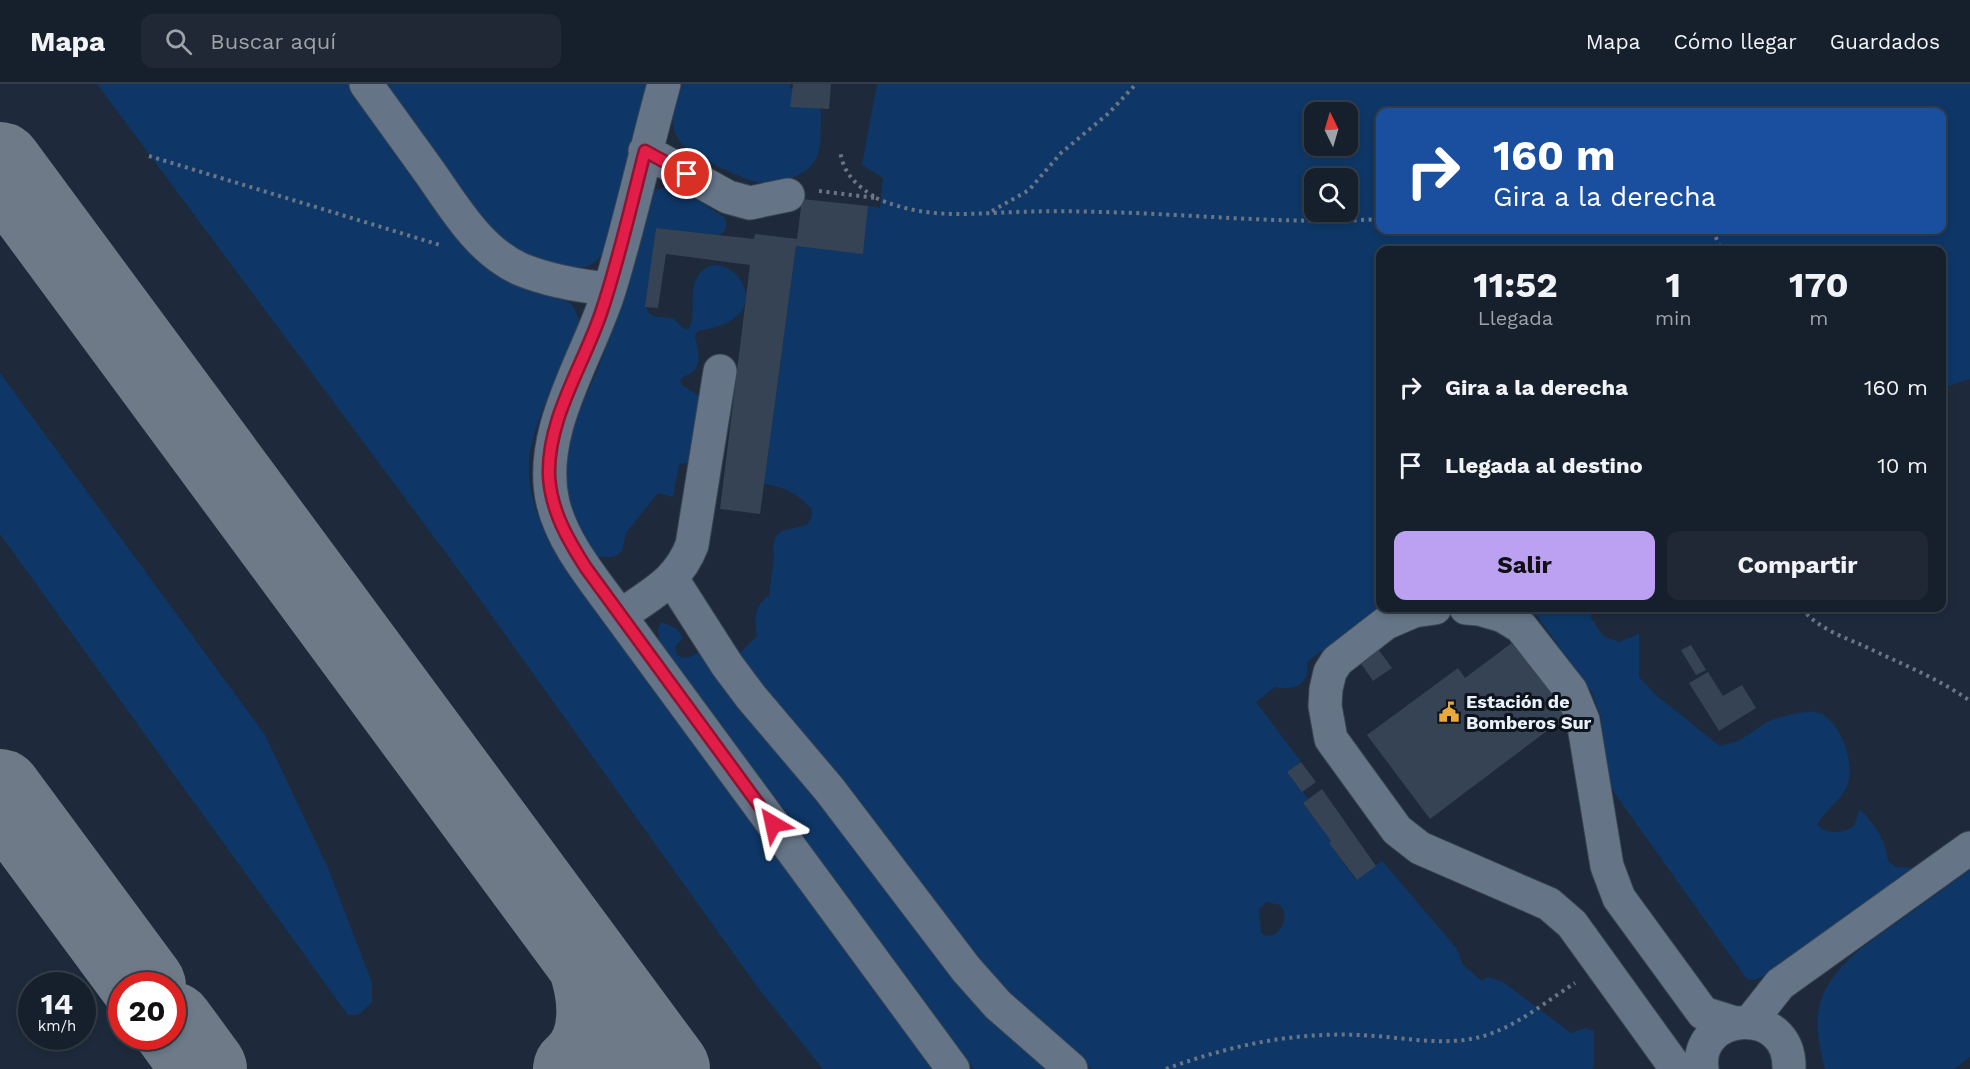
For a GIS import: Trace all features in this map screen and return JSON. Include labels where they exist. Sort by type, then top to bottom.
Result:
[{"type":"lane","points":[[366,84],[460,214],[496,254],[519,268],[545,278],[570,285],[609,289]]},
{"type":"lane","points":[[664,84],[609,289],[595,330],[556,424],[550,449],[549,477],[553,504],[568,539],[620,616],[953,1069]]},
{"type":"lane","points":[[645,151],[728,197],[750,202],[800,192]]},
{"type":"lane","points":[[620,616],[672,579],[685,563],[692,545],[720,371]]},
{"type":"lane","points":[[672,579],[745,689],[829,789],[966,969],[998,1005],[1071,1069]]},
{"type":"lane","points":[[1411,612],[1392,619],[1337,661],[1330,672],[1326,689],[1326,714],[1331,739],[1396,830],[1420,848],[1549,904],[1572,924],[1602,966],[1685,1063],[1722,1028],[1742,1022],[1780,984],[1970,848]]},
{"type":"lane","points":[[1489,612],[1503,616],[1521,627],[1571,691],[1583,720],[1606,866],[1619,898],[1703,1013],[1764,1025],[1785,1045],[1789,1069]]},
{"type":"path","points":[[989,213],[1029,189],[1061,153],[1109,113],[1136,84]]},
{"type":"path","points":[[840,151],[850,179],[876,198],[907,210],[924,213],[1106,212],[1281,222],[1376,219]]},
{"type":"path","points":[[149,156],[452,248]]},
{"type":"path","points":[[800,192],[876,198]]},
{"type":"path","points":[[1805,612],[1809,617],[1842,636],[1953,688],[1970,701]]},
{"type":"path","points":[[1166,1069],[1233,1048],[1316,1034],[1451,1040],[1479,1037],[1504,1029],[1602,966]]},
{"type":"shaded area","points":[[97,84],[352,84],[442,208],[570,303],[578,318],[577,335],[541,415],[529,458],[531,490],[546,536],[562,564],[934,1069],[823,1069],[759,989],[469,584]]},
{"type":"shaded area","points":[[386,84],[648,84],[603,252],[599,258],[584,267],[567,268],[532,260],[507,243],[468,203],[432,154]]},
{"type":"shaded area","points":[[681,84],[790,84],[790,88],[808,94],[817,102],[821,113],[820,148],[813,164],[807,170],[791,178],[774,182],[757,182],[703,159],[685,147],[674,129],[673,112]]},
{"type":"shaded area","points":[[877,84],[1970,84],[1970,379],[1946,386],[1946,246],[1376,246],[1376,610],[1307,662],[1306,676],[1299,685],[1288,688],[1275,687],[1256,702],[1301,762],[1287,772],[1308,799],[1303,804],[1331,840],[1329,843],[1356,880],[1382,861],[1457,949],[1463,965],[1482,981],[1488,977],[1503,982],[1571,1033],[1586,1028],[1594,1031],[1592,1069],[1092,1069],[1006,996],[738,655],[757,636],[756,613],[760,604],[769,596],[774,558],[773,546],[776,536],[782,531],[807,525],[812,517],[812,509],[796,495],[785,489],[764,484],[796,246],[863,253],[868,206],[880,208],[883,178],[862,165]],"holes":[[[1267,902],[1280,905],[1285,917],[1281,929],[1274,935],[1265,936],[1261,932],[1259,909]]]},
{"type":"shaded area","points":[[666,187],[677,187],[724,217],[726,228],[719,235],[656,228],[646,307],[648,311],[654,316],[674,319],[683,328],[688,329],[691,324],[695,283],[704,269],[715,265],[727,268],[737,276],[744,287],[746,300],[740,313],[725,324],[698,331],[695,335],[698,364],[680,381],[682,385],[702,398],[697,425],[693,428],[699,437],[693,462],[679,464],[673,497],[658,493],[626,533],[622,551],[614,557],[598,557],[590,549],[575,519],[565,469],[568,447],[573,427],[608,341],[653,191]]},
{"type":"shaded area","points":[[0,373],[265,735],[328,868],[372,983],[372,1002],[358,1015],[348,1015],[0,534]]},
{"type":"shaded area","points":[[1528,612],[1592,612],[1591,618],[1603,636],[1619,642],[1639,634],[1639,677],[1657,696],[1720,746],[1738,741],[1767,722],[1788,715],[1815,712],[1827,718],[1840,734],[1850,767],[1844,792],[1817,825],[1831,832],[1844,831],[1854,826],[1860,809],[1879,833],[1888,861],[1896,867],[1915,868],[1764,976],[1754,980],[1747,979],[1606,781],[1601,717],[1592,692],[1537,616]]},
{"type":"shaded area","points":[[661,622],[677,629],[683,638],[675,647],[677,655],[688,657],[704,648],[1053,1069],[974,1069],[660,644],[658,630]]},
{"type":"shaded area","points":[[1970,870],[1970,1057],[1954,1069],[1825,1069],[1820,1049],[1818,1017],[1820,1003],[1834,976],[1860,949]]},
{"type":"building","points":[[793,84],[831,84],[829,109],[790,107]]},
{"type":"building","points":[[802,199],[868,206],[863,254],[796,246],[760,514],[720,509],[750,265],[666,254],[658,308],[645,307],[656,228],[754,239],[755,234],[797,239]]},
{"type":"building","name":"Estación de Bomberos Sur","points":[[1513,642],[1568,715],[1430,819],[1367,735],[1458,668],[1465,678]]},
{"type":"building","points":[[1691,645],[1706,670],[1696,675],[1681,650]]},
{"type":"building","points":[[1378,649],[1392,668],[1373,681],[1360,662]]},
{"type":"building","points":[[1708,672],[1723,696],[1742,685],[1756,708],[1719,731],[1689,683]]},
{"type":"building","points":[[1301,762],[1316,782],[1302,792],[1287,772]]},
{"type":"building","points":[[1322,789],[1376,866],[1357,880],[1303,803]]},
{"type":"taxiway","points":[[0,164],[668,1069]]},
{"type":"taxiway","points":[[0,791],[134,972]]},
{"type":"taxiway","points":[[575,1069],[592,1046],[598,1018],[596,989],[589,962]]},
{"type":"taxiway","points":[[186,1043],[205,1069]]},
{"type":"place","name":"Estación de Bomberos Sur","points":[[1449,712]]},
{"type":"route","points":[[687,174],[645,151],[609,289],[595,330],[556,424],[550,449],[549,477],[553,504],[568,539],[586,568],[773,824]]}]
